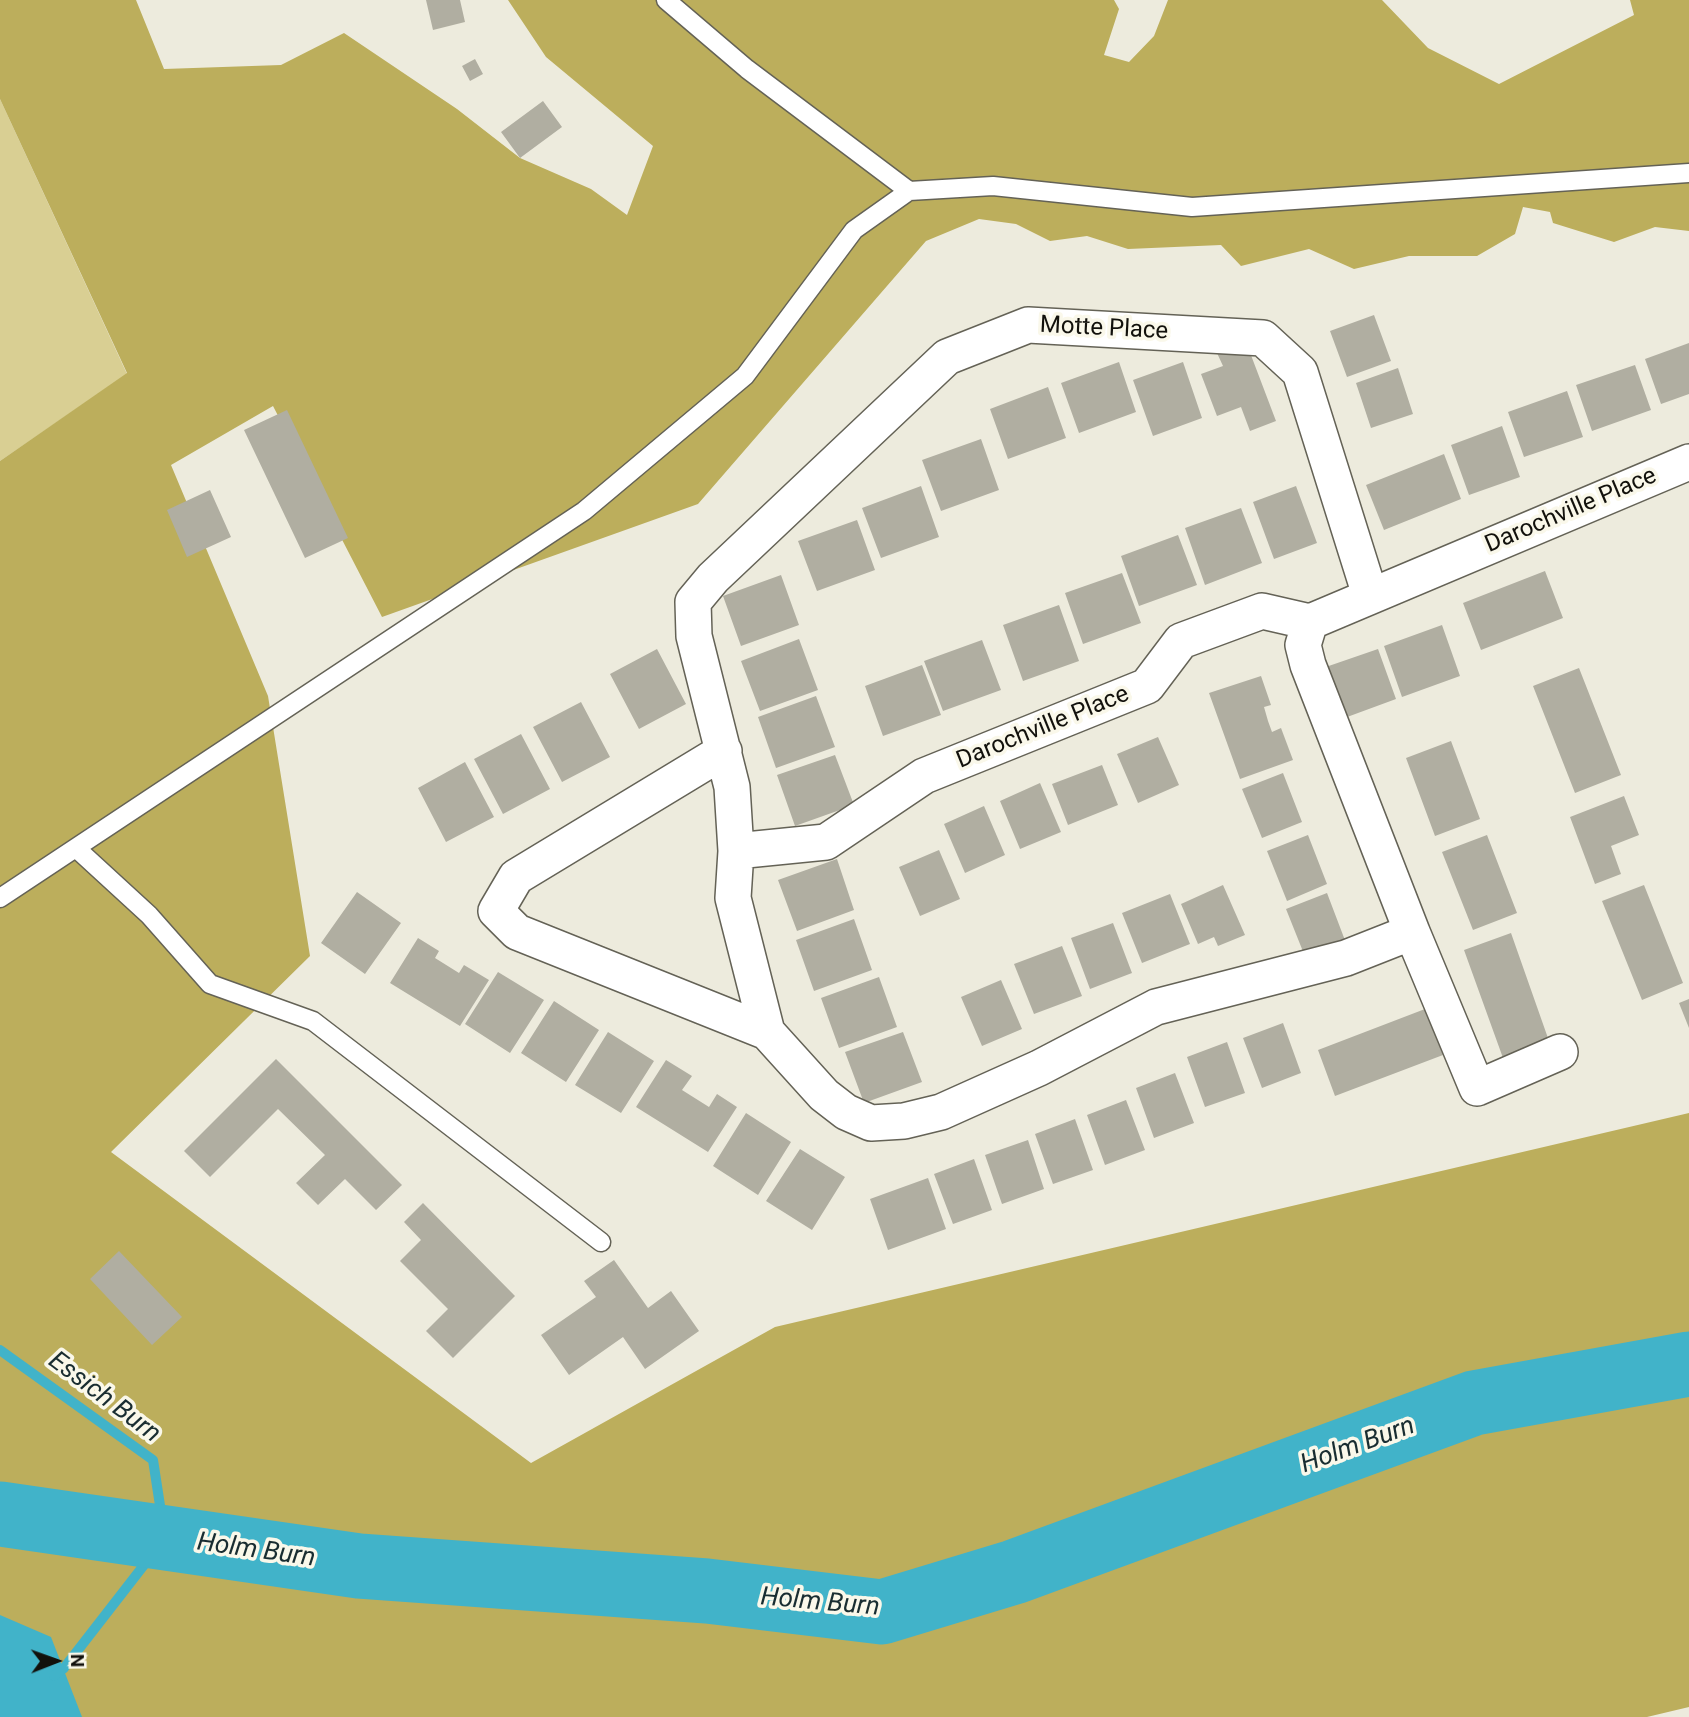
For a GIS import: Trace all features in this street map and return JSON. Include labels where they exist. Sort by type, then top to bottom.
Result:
[{"type":"street","name":"Motte Place","points":[[767,1032],[733,898],[736,851],[732,787],[694,636],[693,602],[713,578],[947,357],[1028,325],[1263,338],[1300,372],[1370,595]]},
{"type":"street","name":"Darochville Place","points":[[736,851],[826,842],[924,776],[1147,686],[1181,641],[1262,611],[1310,622],[1689,462]]},
{"type":"street","points":[[1310,622],[1303,645],[1308,665],[1412,932],[1477,1088],[1560,1052]]},
{"type":"street","points":[[724,751],[516,877],[496,911],[517,932],[767,1032],[824,1095],[846,1112],[871,1123],[904,1121],[980,1097],[1156,1007],[1346,958],[1412,932]]},
{"type":"lane","points":[[666,0],[747,69],[909,191]]},
{"type":"lane","points":[[0,898],[584,511],[745,376],[855,230],[909,191],[993,186],[1192,207],[1689,173]]},
{"type":"lane","points":[[76,848],[149,915],[211,984],[313,1021],[601,1242]]},
{"type":"shaded area","points":[[0,0],[136,0],[164,69],[281,65],[344,33],[457,109],[520,158],[591,189],[627,215],[653,146],[546,57],[508,0],[1114,0],[1119,9],[1104,55],[1129,62],[1154,36],[1168,0],[1382,0],[1428,48],[1499,84],[1634,15],[1630,0],[1689,0],[1689,231],[1655,227],[1614,242],[1553,223],[1550,212],[1523,207],[1515,234],[1477,256],[1409,256],[1354,269],[1309,249],[1241,266],[1221,245],[1128,249],[1087,236],[1050,241],[1016,224],[979,219],[926,241],[698,504],[382,617],[273,406],[171,465],[268,696],[310,956],[111,1152],[531,1463],[775,1327],[1689,1113],[1689,1707],[1647,1717],[0,1717],[0,461],[127,373],[0,99]]},
{"type":"shaded area","points":[[0,99],[127,374],[0,461]]},
{"type":"water","points":[[0,1615],[51,1637],[82,1717],[0,1717]]},
{"type":"building","points":[[426,0],[460,0],[465,22],[433,30]]},
{"type":"building","points":[[475,59],[483,74],[470,81],[462,66]]},
{"type":"building","points":[[543,101],[562,127],[520,158],[501,132]]},
{"type":"building","points":[[1374,315],[1391,361],[1347,377],[1330,331]]},
{"type":"building","points":[[1246,342],[1276,421],[1250,431],[1241,407],[1217,416],[1201,374],[1223,366],[1217,353]]},
{"type":"building","points":[[1689,343],[1689,394],[1661,404],[1645,359]]},
{"type":"building","points":[[1119,362],[1136,412],[1079,433],[1061,383]]},
{"type":"building","points":[[1183,362],[1202,418],[1153,436],[1133,380]]},
{"type":"building","points":[[1635,365],[1651,410],[1592,431],[1576,385]]},
{"type":"building","points":[[1398,368],[1413,414],[1371,428],[1356,383]]},
{"type":"building","points":[[1048,387],[1066,438],[1008,459],[990,409]]},
{"type":"building","points":[[1567,391],[1583,437],[1524,457],[1508,412]]},
{"type":"building","points":[[287,410],[348,538],[305,558],[244,430]]},
{"type":"building","points":[[1502,426],[1520,477],[1469,495],[1451,445]]},
{"type":"building","points":[[981,439],[999,490],[941,511],[922,460]]},
{"type":"building","points":[[1444,454],[1461,499],[1384,530],[1366,485]]},
{"type":"building","points":[[921,486],[939,537],[881,558],[862,508]]},
{"type":"building","points":[[1296,486],[1317,543],[1274,559],[1253,502]]},
{"type":"building","points":[[210,490],[231,537],[187,557],[167,510]]},
{"type":"building","points":[[1241,508],[1262,563],[1205,585],[1185,528]]},
{"type":"building","points":[[857,520],[875,570],[817,591],[798,541]]},
{"type":"building","points":[[1178,535],[1197,585],[1139,606],[1121,556]]},
{"type":"building","points":[[1545,571],[1563,618],[1481,650],[1463,603]]},
{"type":"building","points":[[1122,573],[1141,623],[1083,644],[1065,593]]},
{"type":"building","points":[[781,575],[799,625],[741,646],[723,596]]},
{"type":"building","points":[[1059,605],[1079,661],[1023,681],[1003,625]]},
{"type":"building","points":[[1442,625],[1460,676],[1402,697],[1384,646]]},
{"type":"building","points":[[799,639],[818,690],[760,711],[741,661]]},
{"type":"building","points":[[982,640],[1001,690],[943,711],[924,661]]},
{"type":"building","points":[[657,649],[686,704],[639,729],[610,674]]},
{"type":"building","points":[[1378,649],[1396,699],[1339,720],[1320,669]]},
{"type":"building","points":[[922,665],[941,715],[883,736],[865,686]]},
{"type":"building","points":[[1579,668],[1621,775],[1575,793],[1533,686]]},
{"type":"building","points":[[1261,676],[1271,705],[1264,707],[1272,732],[1281,728],[1293,760],[1240,779],[1209,693]]},
{"type":"building","points":[[816,696],[835,747],[776,768],[758,717]]},
{"type":"building","points":[[581,702],[610,757],[562,782],[533,727]]},
{"type":"building","points":[[521,734],[550,789],[503,814],[474,759]]},
{"type":"building","points":[[1158,737],[1179,785],[1138,803],[1117,754]]},
{"type":"building","points":[[1451,741],[1480,819],[1435,836],[1406,758]]},
{"type":"building","points":[[835,755],[854,805],[795,826],[777,775]]},
{"type":"building","points":[[465,762],[494,817],[446,842],[418,788]]},
{"type":"building","points":[[1102,765],[1118,805],[1068,825],[1052,784]]},
{"type":"building","points":[[1283,773],[1302,822],[1262,838],[1242,789]]},
{"type":"building","points":[[1040,783],[1061,832],[1020,849],[1000,801]]},
{"type":"building","points":[[1624,796],[1639,835],[1611,846],[1621,874],[1595,884],[1570,817]]},
{"type":"building","points":[[984,806],[1005,855],[965,873],[944,824]]},
{"type":"building","points":[[1308,835],[1327,884],[1287,901],[1267,851]]},
{"type":"building","points":[[1487,835],[1517,913],[1473,930],[1442,852]]},
{"type":"building","points":[[939,850],[960,899],[920,916],[899,867]]},
{"type":"building","points":[[837,859],[854,910],[797,931],[778,880]]},
{"type":"building","points":[[1223,885],[1245,935],[1218,946],[1214,937],[1198,944],[1181,904]]},
{"type":"building","points":[[1644,885],[1683,983],[1642,1000],[1602,901]]},
{"type":"building","points":[[357,892],[401,923],[365,974],[321,943]]},
{"type":"building","points":[[1327,893],[1346,943],[1306,959],[1286,909]]},
{"type":"building","points":[[1170,894],[1190,944],[1142,963],[1122,913]]},
{"type":"building","points":[[854,919],[872,970],[814,991],[796,940]]},
{"type":"building","points":[[1113,923],[1132,973],[1090,989],[1071,938]]},
{"type":"building","points":[[1511,933],[1549,1041],[1503,1058],[1464,950]]},
{"type":"building","points":[[418,938],[439,951],[435,958],[459,973],[464,965],[489,980],[460,1026],[390,983]]},
{"type":"building","points":[[1062,946],[1082,996],[1034,1014],[1014,964]]},
{"type":"building","points":[[498,972],[544,1000],[510,1053],[465,1024]]},
{"type":"building","points":[[879,977],[897,1027],[839,1048],[821,998]]},
{"type":"building","points":[[1001,980],[1022,1029],[982,1046],[961,997]]},
{"type":"building","points":[[1689,999],[1689,1028],[1679,1003]]},
{"type":"building","points":[[554,1001],[599,1030],[566,1082],[521,1053]]},
{"type":"building","points":[[1425,1009],[1443,1055],[1335,1096],[1318,1050]]},
{"type":"building","points":[[1283,1023],[1301,1073],[1262,1088],[1243,1038]]},
{"type":"building","points":[[608,1032],[654,1061],[621,1113],[575,1085]]},
{"type":"building","points":[[903,1032],[922,1082],[864,1103],[845,1052]]},
{"type":"building","points":[[1227,1042],[1245,1093],[1205,1107],[1187,1057]]},
{"type":"building","points":[[276,1059],[402,1185],[376,1210],[345,1179],[318,1205],[296,1183],[325,1155],[278,1109],[210,1177],[184,1151]]},
{"type":"building","points":[[666,1060],[692,1076],[682,1090],[709,1107],[717,1094],[737,1107],[708,1152],[636,1107]]},
{"type":"building","points":[[1175,1073],[1194,1123],[1154,1138],[1136,1088]]},
{"type":"building","points":[[1126,1100],[1145,1150],[1105,1165],[1087,1115]]},
{"type":"building","points":[[746,1113],[791,1142],[758,1195],[713,1166]]},
{"type":"building","points":[[1075,1119],[1093,1170],[1053,1184],[1035,1134]]},
{"type":"building","points":[[1028,1140],[1044,1189],[1002,1204],[985,1155]]},
{"type":"building","points":[[800,1149],[845,1177],[812,1230],[766,1201]]},
{"type":"building","points":[[974,1159],[992,1210],[953,1224],[934,1174]]},
{"type":"building","points":[[928,1178],[946,1229],[888,1250],[870,1199]]},
{"type":"building","points":[[423,1203],[515,1296],[453,1358],[426,1331],[448,1309],[400,1261],[421,1240],[404,1222]]},
{"type":"building","points":[[119,1251],[182,1317],[152,1345],[90,1279]]},
{"type":"building","points":[[614,1260],[648,1308],[671,1291],[699,1331],[645,1369],[623,1337],[569,1375],[541,1335],[596,1297],[584,1281]]},
{"type":"waterway","name":"Essich Burn","points":[[0,1350],[153,1460],[165,1538],[64,1668],[54,1676]]},
{"type":"waterway","name":"Holm Burn","points":[[0,1514],[359,1566],[707,1591],[882,1612],[1014,1572],[1474,1403],[1689,1364]]}]
